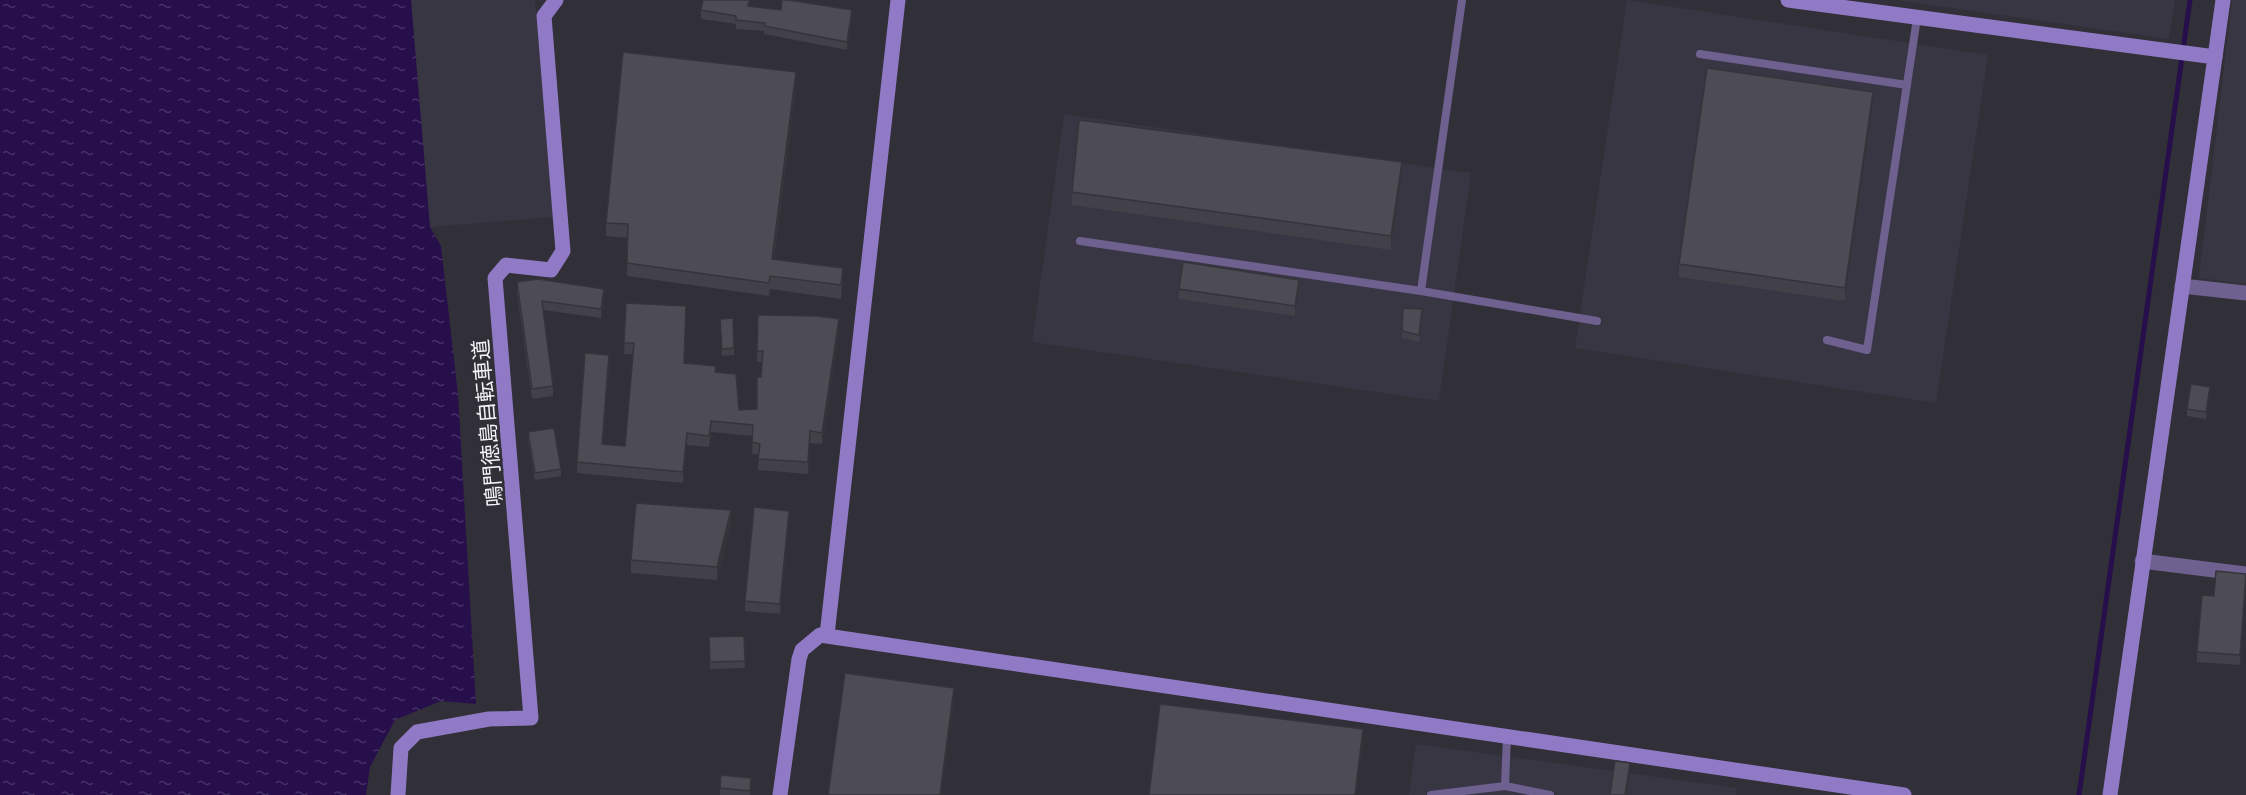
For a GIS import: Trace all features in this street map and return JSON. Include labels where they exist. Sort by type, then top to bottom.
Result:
[{"type":"street","name":"鳴門徳島自転車道","points":[[398,795],[401,748],[417,732],[489,719],[531,718],[495,278],[506,265],[551,270],[563,251],[544,16],[556,0]]},
{"type":"street","points":[[827,635],[898,0]]},
{"type":"street","points":[[1788,0],[2215,57]]},
{"type":"street","points":[[2110,795],[2223,0]]},
{"type":"street","points":[[2182,286],[2246,293]]},
{"type":"street","points":[[2142,561],[2246,574]]},
{"type":"street","points":[[780,795],[799,659],[802,650],[820,635],[1904,795]]},
{"type":"lane","points":[[1420,291],[1462,0]]},
{"type":"lane","points":[[1827,340],[1867,351],[1917,18]]},
{"type":"lane","points":[[1700,54],[1907,84]]},
{"type":"lane","points":[[1080,241],[1420,291],[1597,321]]},
{"type":"lane","points":[[1505,786],[1508,736]]},
{"type":"lane","points":[[1431,795],[1505,786],[1550,795]]},
{"type":"shaded area","points":[[411,0],[535,0],[553,217],[430,227]]},
{"type":"shaded area","points":[[1627,0],[1988,55],[1936,403],[1575,348]]},
{"type":"shaded area","points":[[1896,0],[2175,0],[2169,39]]},
{"type":"shaded area","points":[[2232,0],[2246,0],[2246,284],[2199,278]]},
{"type":"shaded area","points":[[1064,114],[1471,173],[1439,401],[1032,342]]},
{"type":"shaded area","points":[[1416,744],[1737,788],[1736,795],[1409,795]]},
{"type":"water","points":[[0,0],[411,0],[430,227],[441,246],[458,394],[476,704],[441,701],[395,720],[370,767],[366,795],[0,795]]},
{"type":"building","points":[[703,0],[749,0],[748,6],[781,10],[782,0],[789,0],[852,10],[847,42],[764,26],[765,23],[736,20],[736,16],[701,10]]},
{"type":"building","points":[[623,52],[796,72],[772,259],[843,268],[841,285],[770,276],[769,283],[627,263],[628,224],[606,223]]},
{"type":"building","points":[[1707,68],[1873,92],[1845,288],[1679,264]]},
{"type":"building","points":[[1079,120],[1402,162],[1391,236],[1072,192]]},
{"type":"building","points":[[1183,262],[1299,280],[1295,306],[1179,289]]},
{"type":"building","points":[[538,279],[604,289],[601,309],[542,301],[553,386],[532,389],[517,282]]},
{"type":"building","points":[[626,303],[686,306],[684,363],[716,366],[715,372],[736,374],[739,410],[757,409],[757,377],[761,377],[763,351],[757,351],[758,315],[818,316],[839,319],[822,433],[810,431],[808,462],[758,459],[760,444],[752,442],[753,425],[711,421],[709,436],[687,433],[683,472],[577,462],[585,353],[609,355],[602,444],[625,446],[634,343],[624,343]]},
{"type":"building","points":[[1403,308],[1422,309],[1419,335],[1402,331]]},
{"type":"building","points":[[733,318],[734,348],[722,349],[720,319]]},
{"type":"building","points":[[2191,384],[2210,387],[2206,412],[2187,409]]},
{"type":"building","points":[[554,428],[561,469],[535,473],[528,432]]},
{"type":"building","points":[[636,503],[731,510],[717,567],[631,560]]},
{"type":"building","points":[[754,507],[789,511],[780,604],[745,601]]},
{"type":"building","points":[[2216,571],[2246,574],[2240,655],[2197,652],[2202,595],[2214,596]]},
{"type":"building","points":[[744,636],[745,661],[710,662],[709,637]]},
{"type":"building","points":[[845,673],[954,688],[940,795],[828,795]]},
{"type":"building","points":[[1160,704],[1363,729],[1355,795],[1149,795]]},
{"type":"building","points":[[1615,761],[1630,763],[1625,795],[1610,795]]},
{"type":"building","points":[[721,775],[751,778],[750,791],[720,788]]},
{"type":"waterway","points":[[2079,795],[2190,0]]}]
